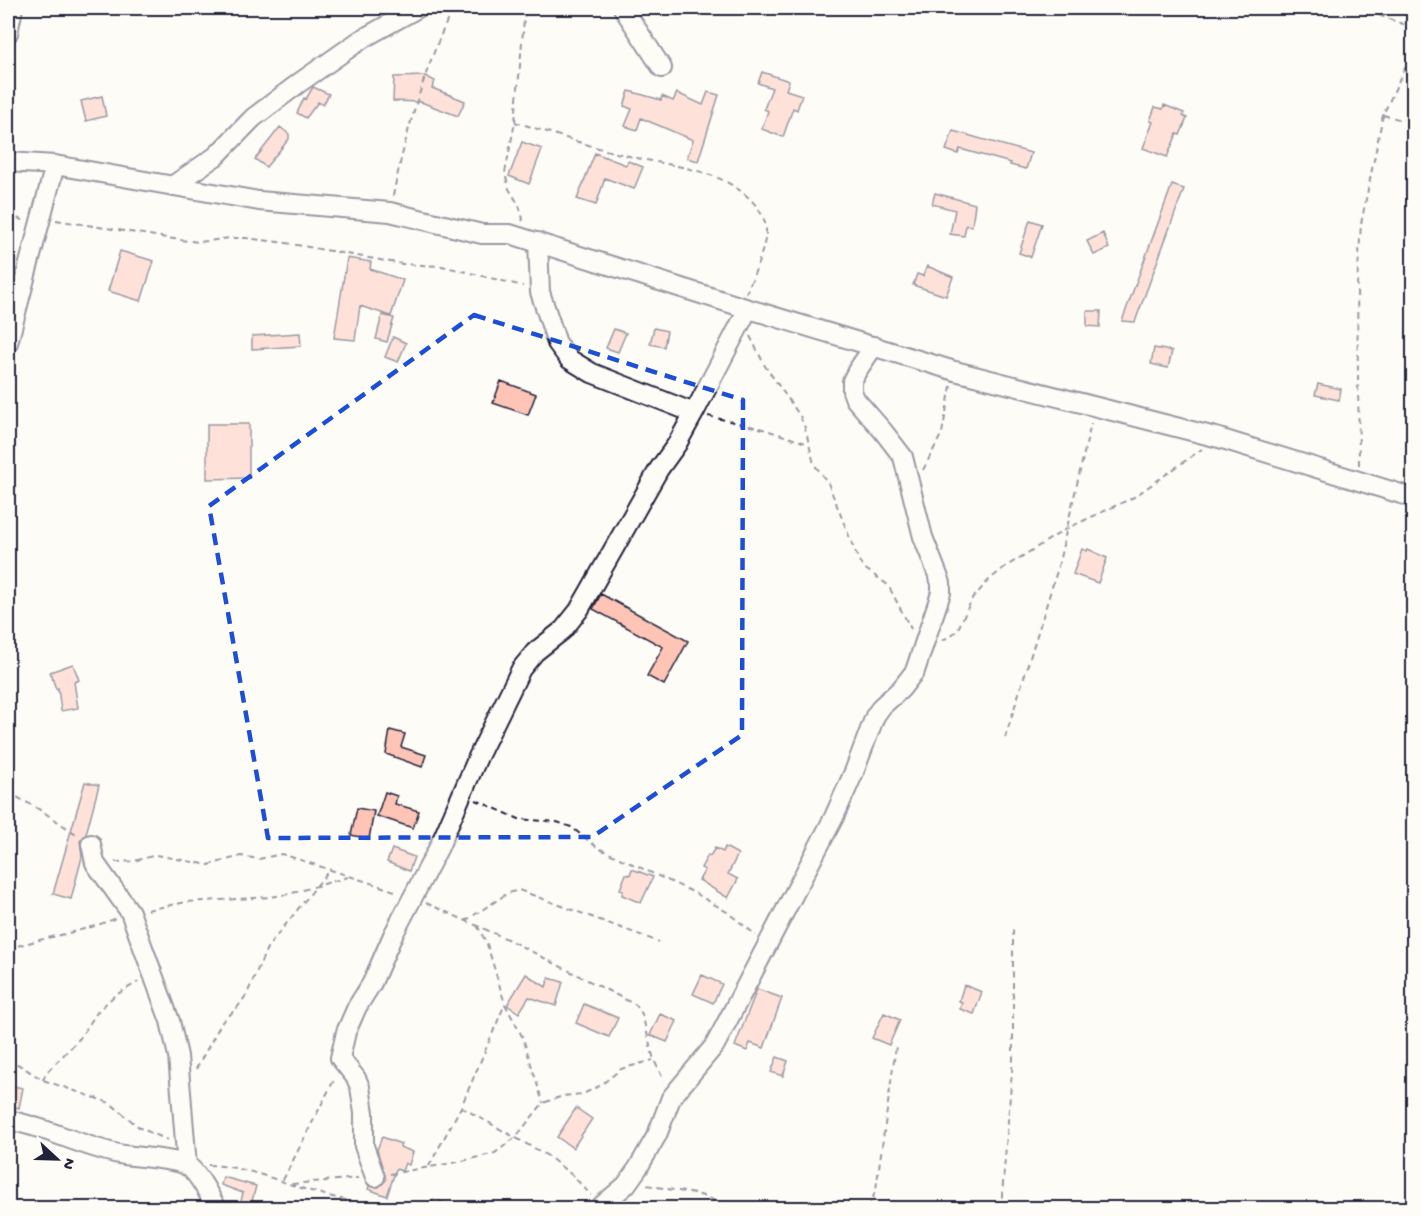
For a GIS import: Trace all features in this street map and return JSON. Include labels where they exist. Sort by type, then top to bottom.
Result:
[{"type":"street","points":[[8,33],[13,8]]},
{"type":"street","points":[[172,186],[216,156],[253,118],[299,83],[362,39],[418,8]]},
{"type":"street","points":[[623,8],[662,68]]},
{"type":"street","points":[[8,162],[55,165],[259,201],[390,212],[482,234],[510,234],[743,313],[874,346],[956,371],[1219,438],[1413,498]]},
{"type":"street","points":[[8,343],[55,165]]},
{"type":"street","points":[[538,242],[540,292],[557,343],[569,359],[592,373],[694,413]]},
{"type":"street","points":[[375,1177],[364,1146],[364,1113],[360,1087],[356,1078],[340,1058],[346,1032],[439,847],[477,757],[521,669],[535,652],[563,630],[579,610],[694,413],[743,313]]},
{"type":"street","points":[[600,1208],[626,1185],[638,1168],[657,1135],[671,1098],[715,1045],[834,817],[875,716],[915,671],[941,593],[941,583],[923,537],[903,457],[884,431],[855,399],[852,391],[852,381],[874,346]]},
{"type":"street","points":[[91,844],[95,863],[130,912],[170,1021],[178,1056],[188,1166],[217,1209]]},
{"type":"street","points":[[8,1120],[28,1124],[77,1142],[121,1154],[176,1162],[188,1166]]},
{"type":"path","points":[[390,212],[402,152],[416,104],[441,34],[453,8]]},
{"type":"path","points":[[510,234],[523,219],[519,205],[509,189],[505,173],[514,122],[525,8]]},
{"type":"path","points":[[1359,8],[1413,28]]},
{"type":"path","points":[[1359,480],[1357,285],[1361,224],[1383,115],[1413,48]]},
{"type":"path","points":[[1383,115],[1413,123]]},
{"type":"path","points":[[514,122],[628,156],[723,178],[743,191],[755,204],[763,216],[766,228],[743,313],[765,366],[800,416],[814,464],[828,483],[859,561],[888,585],[921,649],[957,631],[972,599],[1005,567],[1066,529],[1134,497],[1219,438]]},
{"type":"path","points":[[42,218],[180,240],[200,242],[230,238],[259,239],[402,264],[442,266],[495,278],[540,292]]},
{"type":"path","points":[[911,491],[942,433],[947,415],[947,401],[956,371]]},
{"type":"path","points":[[1005,738],[1057,571],[1094,406]]},
{"type":"path","points":[[694,413],[755,427],[809,444]]},
{"type":"path","points":[[8,792],[42,811],[91,844]]},
{"type":"path","points":[[462,795],[519,819],[557,822],[571,827],[598,848],[695,892],[728,912],[767,943]]},
{"type":"path","points":[[111,862],[134,861],[156,855],[209,865],[241,856],[260,859],[282,854],[412,897],[477,925],[636,1005],[642,1014],[654,1060],[671,1098]]},
{"type":"path","points":[[195,1071],[222,1022],[237,1008],[247,994],[267,948],[330,869]]},
{"type":"path","points":[[8,950],[31,941],[85,929],[130,912],[186,902],[271,897],[348,877]]},
{"type":"path","points":[[465,921],[508,893],[519,890],[658,942]]},
{"type":"path","points":[[477,925],[488,944],[505,1004],[523,1038],[543,1103]]},
{"type":"path","points":[[1001,1209],[1013,1059],[1013,926]]},
{"type":"path","points":[[43,1080],[46,1073],[80,1038],[98,1011],[114,996],[153,973]]},
{"type":"path","points":[[429,1166],[461,1107],[505,1004]]},
{"type":"path","points":[[869,1209],[878,1178],[897,1047]]},
{"type":"path","points":[[8,1058],[43,1080],[110,1103],[140,1128],[185,1146]]},
{"type":"path","points":[[282,1181],[326,1098],[340,1058]]},
{"type":"path","points":[[292,1184],[375,1177],[486,1157],[516,1137],[543,1103],[563,1096],[583,1094],[602,1085],[621,1069],[654,1060]]},
{"type":"path","points":[[461,1107],[548,1156],[573,1176],[600,1208]]},
{"type":"path","points":[[188,1166],[218,1165],[248,1171],[375,1209]]},
{"type":"path","points":[[626,1185],[661,1187],[700,1195],[733,1208]]},
{"type":"path","points":[[420,1209],[427,1201],[433,1200],[445,1203],[452,1209]]},
{"type":"highlighted area","points":[[474,315],[743,400],[742,735],[592,837],[268,838],[209,506]]},
{"type":"building","points":[[762,72],[789,81],[786,90],[802,95],[797,110],[793,108],[783,137],[762,129],[768,111],[764,109],[772,88],[758,83]]},
{"type":"building","points":[[425,76],[435,81],[432,88],[465,101],[458,116],[421,102],[393,101],[394,77]]},
{"type":"building","points":[[313,87],[329,94],[323,105],[318,102],[306,118],[297,113],[304,98],[306,99]]},
{"type":"building","points":[[629,91],[661,100],[662,96],[673,101],[677,93],[703,105],[708,92],[719,95],[698,161],[687,158],[693,140],[641,118],[637,130],[625,126],[632,109],[624,106]]},
{"type":"building","points":[[102,96],[106,116],[86,121],[81,101]]},
{"type":"building","points":[[1164,105],[1184,113],[1183,116],[1187,118],[1167,157],[1143,148],[1153,122],[1150,121],[1155,107],[1163,109]]},
{"type":"building","points":[[280,127],[289,134],[289,139],[266,167],[255,159]]},
{"type":"building","points":[[953,131],[1031,153],[1026,169],[960,149],[958,154],[946,150]]},
{"type":"building","points":[[522,142],[542,149],[529,184],[509,176]]},
{"type":"building","points":[[595,153],[626,165],[628,161],[643,167],[634,189],[605,178],[596,205],[577,199]]},
{"type":"building","points":[[1172,185],[1184,189],[1135,322],[1122,321]]},
{"type":"building","points":[[935,193],[975,204],[972,226],[966,225],[964,236],[950,234],[955,210],[932,204]]},
{"type":"building","points":[[1030,220],[1042,224],[1031,257],[1019,253]]},
{"type":"building","points":[[1103,233],[1109,248],[1094,255],[1087,241]]},
{"type":"building","points":[[120,251],[154,261],[141,301],[108,291]]},
{"type":"building","points":[[347,258],[371,262],[370,269],[403,280],[391,316],[360,306],[355,340],[334,338]]},
{"type":"building","points":[[927,266],[953,277],[946,296],[913,285],[917,274],[923,276]]},
{"type":"building","points":[[1087,311],[1101,311],[1100,327],[1087,326]]},
{"type":"building","points":[[382,315],[394,318],[387,342],[376,339]]},
{"type":"building","points":[[654,328],[667,331],[664,347],[650,344]]},
{"type":"building","points":[[614,329],[626,333],[618,352],[606,348]]},
{"type":"building","points":[[300,333],[301,346],[252,349],[252,336]]},
{"type":"building","points":[[393,337],[406,343],[398,362],[385,357]]},
{"type":"building","points":[[1154,348],[1172,351],[1168,368],[1151,364]]},
{"type":"building","points":[[501,381],[536,394],[528,415],[493,403]]},
{"type":"building","points":[[1318,384],[1341,389],[1339,400],[1315,395]]},
{"type":"building","points":[[207,424],[249,424],[249,478],[207,479]]},
{"type":"building","points":[[1082,549],[1087,551],[1088,549],[1107,558],[1098,583],[1073,574]]},
{"type":"building","points":[[601,594],[688,641],[664,685],[647,676],[663,647],[593,609]]},
{"type":"building","points":[[73,664],[79,680],[74,682],[78,708],[61,711],[58,688],[56,689],[50,672]]},
{"type":"building","points":[[390,730],[405,734],[401,747],[426,755],[422,767],[386,754]]},
{"type":"building","points":[[85,782],[99,785],[86,834],[80,841],[82,857],[71,899],[53,894]]},
{"type":"building","points":[[385,792],[397,796],[395,804],[419,811],[413,828],[377,816]]},
{"type":"building","points":[[357,808],[374,811],[369,839],[351,835]]},
{"type":"building","points":[[725,847],[738,854],[728,874],[738,879],[728,898],[699,880],[705,870],[701,868],[708,855],[710,856],[715,848],[723,852]]},
{"type":"building","points":[[392,849],[414,857],[409,871],[387,862]]},
{"type":"building","points":[[632,869],[653,877],[641,903],[622,895],[623,890],[620,889],[626,874],[630,875]]},
{"type":"building","points":[[526,974],[546,987],[549,978],[563,982],[556,1006],[529,997],[519,1013],[507,1005]]},
{"type":"building","points":[[702,975],[722,984],[713,1003],[693,994]]},
{"type":"building","points":[[964,985],[982,992],[974,1014],[960,1009],[962,1002],[959,1001]]},
{"type":"building","points":[[757,989],[782,998],[764,1048],[750,1043],[747,1051],[735,1046]]},
{"type":"building","points":[[584,1004],[618,1018],[609,1037],[576,1023]]},
{"type":"building","points":[[884,1013],[900,1020],[889,1045],[872,1038]]},
{"type":"building","points":[[660,1014],[677,1021],[667,1042],[650,1035]]},
{"type":"building","points":[[777,1057],[788,1061],[783,1076],[771,1072]]},
{"type":"building","points":[[8,1085],[23,1088],[19,1108],[8,1105]]},
{"type":"building","points":[[576,1108],[592,1119],[573,1148],[557,1137]]},
{"type":"building","points":[[382,1137],[401,1144],[400,1147],[413,1152],[409,1165],[405,1163],[402,1171],[396,1169],[387,1196],[368,1189],[369,1186],[379,1187],[386,1180],[377,1150]]},
{"type":"building","points":[[223,1177],[256,1186],[250,1209],[239,1209],[243,1193],[221,1185]]}]
